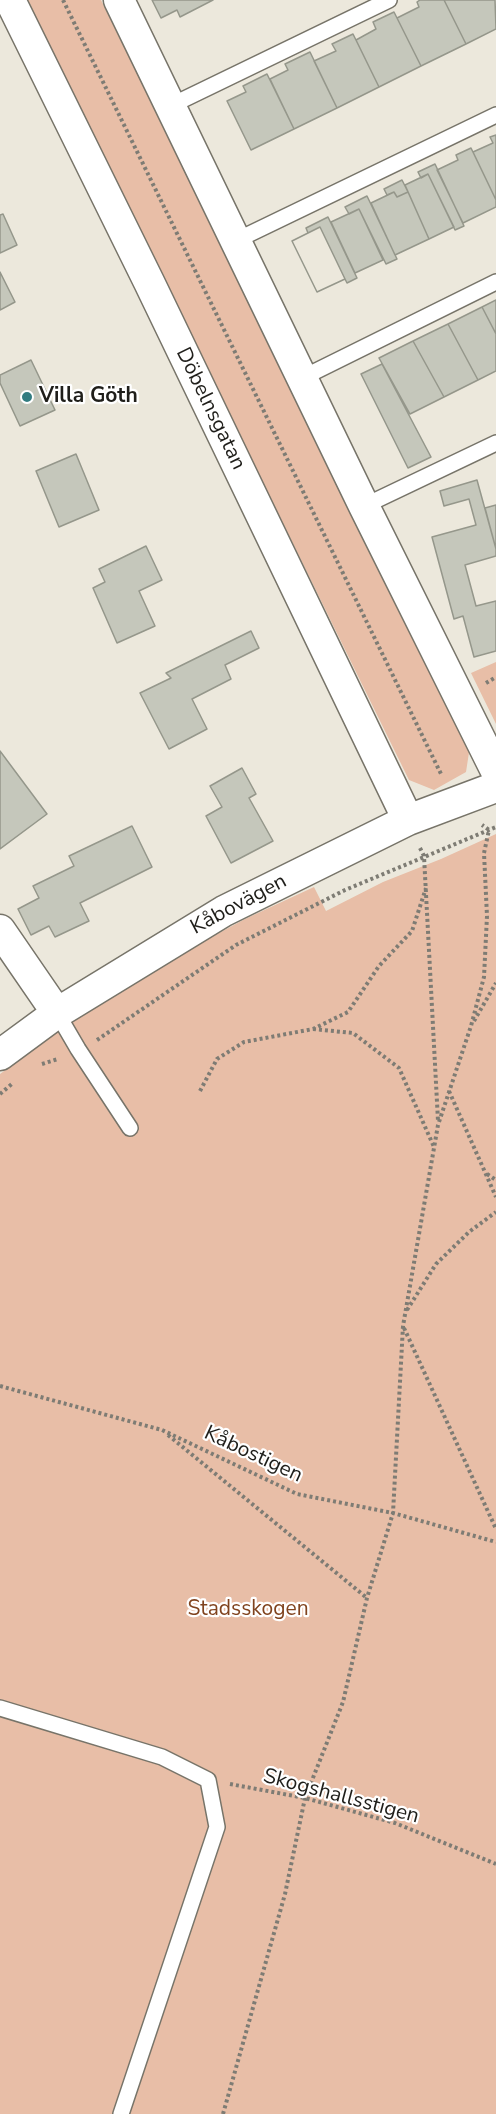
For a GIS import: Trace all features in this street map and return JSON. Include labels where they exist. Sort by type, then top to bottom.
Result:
[{"type":"street","name":"Döbelnsgatan","points":[[10,0],[154,292],[408,820]]},
{"type":"street","points":[[119,0],[364,506],[496,771]]},
{"type":"street","name":"Kåbovägen","points":[[0,1055],[57,1013],[224,911],[408,820],[496,787]]},
{"type":"street","points":[[0,930],[57,1013]]},
{"type":"lane","points":[[170,106],[389,0]]},
{"type":"lane","points":[[236,241],[496,115]]},
{"type":"lane","points":[[302,378],[496,282]]},
{"type":"lane","points":[[364,506],[496,443]]},
{"type":"lane","points":[[57,1013],[130,1128]]},
{"type":"lane","points":[[0,1708],[162,1757],[208,1780],[217,1827],[121,2114]]},
{"type":"path","points":[[63,0],[454,802]]},
{"type":"path","points":[[408,820],[424,856],[438,1125]]},
{"type":"path","points":[[40,1064],[59,1059],[116,1028],[236,945],[345,891],[496,827]]},
{"type":"path","points":[[223,2114],[285,1894],[305,1798],[343,1702],[367,1598],[393,1513],[403,1326],[438,1125],[471,1026],[484,977],[487,916],[484,853],[489,830]]},
{"type":"path","points":[[200,1091],[217,1059],[244,1042],[313,1029],[348,1012],[379,966],[412,931],[426,888]]},
{"type":"path","points":[[471,1026],[496,983]]},
{"type":"path","points":[[313,1029],[353,1033],[399,1068],[434,1148]]},
{"type":"path","points":[[0,1094],[18,1080]]},
{"type":"path","points":[[450,1091],[496,1197]]},
{"type":"path","points":[[485,1173],[496,1180]]},
{"type":"path","points":[[405,1313],[436,1264],[469,1232],[496,1212]]},
{"type":"path","points":[[403,1326],[496,1529]]},
{"type":"path","name":"Kåbostigen","points":[[0,1386],[162,1430],[297,1494],[393,1513],[496,1542]]},
{"type":"path","points":[[162,1430],[367,1598]]},
{"type":"path","name":"Skogshallsstigen","points":[[208,1780],[305,1798],[395,1823],[496,1864]]},
{"type":"green space","points":[[26,0],[101,0],[470,746],[466,772],[434,790],[409,780]]},
{"type":"green space","points":[[496,662],[496,724],[471,673]]},
{"type":"green space","name":"Stadsskogen","points":[[496,834],[496,2114],[0,2114],[0,1074],[68,1024],[178,955],[245,919],[314,887],[326,911],[383,882]]},
{"type":"building","points":[[152,0],[213,0],[180,17],[177,10],[161,18]]},
{"type":"building","points":[[444,0],[466,44],[421,66],[397,18],[419,7],[417,2]]},
{"type":"building","points":[[444,0],[495,0],[496,29],[466,44]]},
{"type":"building","points":[[394,12],[421,66],[379,87],[356,40],[376,29],[373,22]]},
{"type":"building","points":[[353,34],[379,87],[337,108],[314,61],[336,51],[332,44]]},
{"type":"building","points":[[310,52],[337,108],[294,129],[270,79],[288,70],[285,64]]},
{"type":"building","points":[[267,74],[294,129],[251,150],[227,101],[246,92],[243,86]]},
{"type":"building","points":[[496,135],[496,200],[473,152],[493,143],[490,137]]},
{"type":"building","points":[[471,148],[496,200],[496,207],[463,223],[437,170],[458,160],[456,155]]},
{"type":"building","points":[[435,164],[464,226],[455,230],[428,174],[421,178],[418,172]]},
{"type":"building","points":[[428,174],[454,227],[429,239],[405,185]]},
{"type":"building","points":[[402,180],[408,192],[397,197],[394,192],[387,195],[384,189]]},
{"type":"building","points":[[394,192],[397,197],[408,192],[429,239],[395,255],[371,203]]},
{"type":"building","points":[[367,196],[397,259],[386,264],[359,209],[349,214],[345,207]]},
{"type":"building","points":[[359,209],[383,260],[355,273],[331,222]]},
{"type":"building","points":[[3,214],[17,245],[0,253],[0,215]]},
{"type":"building","points":[[328,217],[357,278],[347,283],[345,279],[317,292],[292,241],[308,233],[306,228]]},
{"type":"building","points":[[320,227],[345,279],[317,292],[292,241]]},
{"type":"building","points":[[0,272],[15,302],[0,310]]},
{"type":"building","points":[[496,300],[496,334],[482,307]]},
{"type":"building","points":[[482,307],[496,334],[496,371],[478,380],[448,324]]},
{"type":"building","points":[[448,324],[478,380],[444,397],[413,341]]},
{"type":"building","points":[[413,341],[444,397],[410,414],[379,358]]},
{"type":"building","name":"Villa Göth","points":[[31,360],[55,410],[20,426],[0,383],[0,375]]},
{"type":"building","points":[[382,364],[431,457],[408,468],[361,374]]},
{"type":"building","points":[[76,454],[99,510],[59,527],[36,471]]},
{"type":"building","points":[[477,480],[496,556],[465,565],[476,606],[496,601],[496,651],[474,657],[463,616],[454,619],[432,537],[476,525],[469,499],[444,506],[440,491]]},
{"type":"building","points":[[496,505],[496,549],[485,508]]},
{"type":"building","points":[[146,546],[162,580],[139,591],[155,626],[117,643],[93,588],[105,582],[99,569]]},
{"type":"building","points":[[251,631],[259,648],[225,665],[231,679],[192,699],[207,729],[169,749],[140,693],[171,678],[166,673]]},
{"type":"building","points":[[0,751],[47,814],[0,849]]},
{"type":"building","points":[[242,768],[256,794],[249,798],[273,841],[231,863],[206,816],[222,807],[210,786]]},
{"type":"building","points":[[132,826],[152,867],[80,903],[89,921],[55,937],[49,926],[31,935],[18,909],[39,898],[33,886],[74,866],[69,856]]},
{"type":"place","name":"Villa Göth","points":[[27,397]]}]
